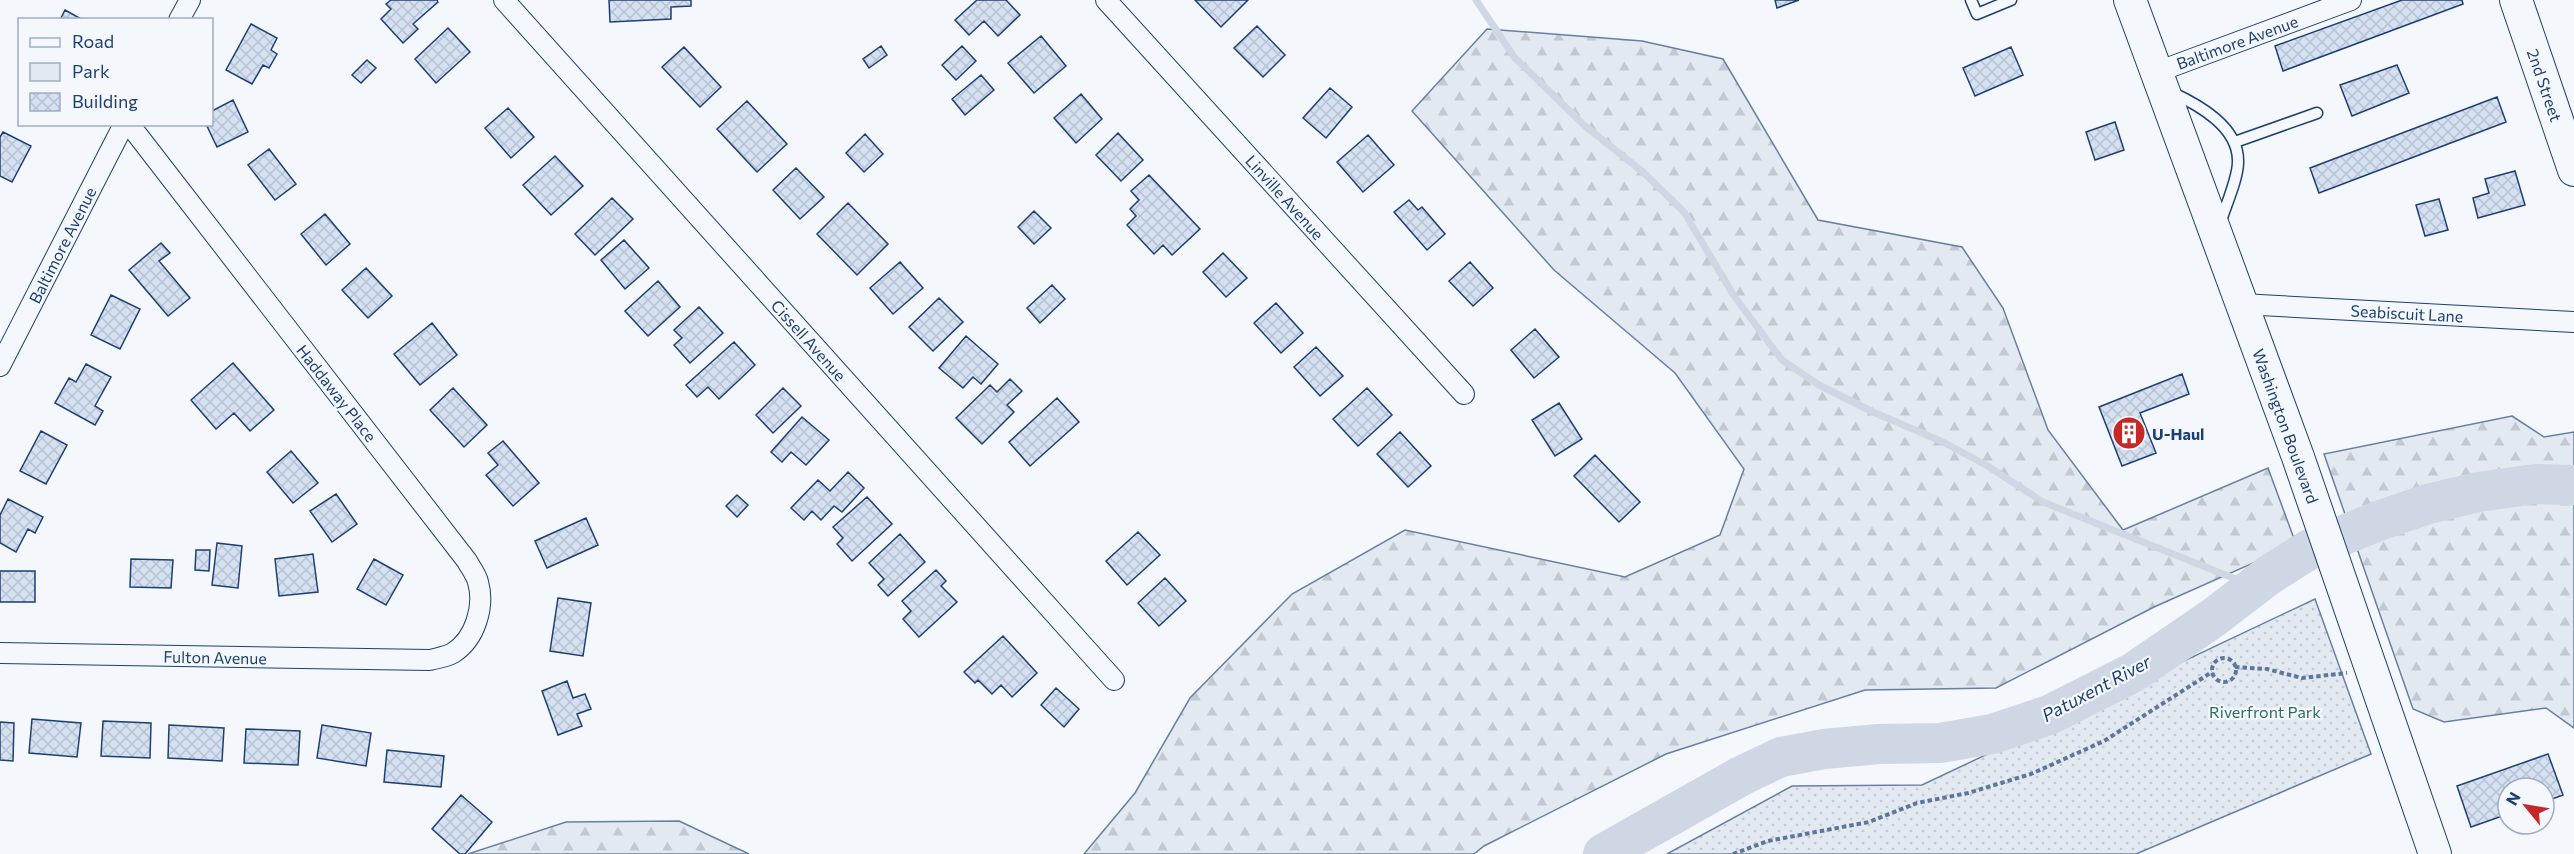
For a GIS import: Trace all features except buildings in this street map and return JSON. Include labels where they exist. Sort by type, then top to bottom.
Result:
[{"type":"main road","name":"Washington Boulevard","points":[[2130,0],[2298,457],[2435,854]]},
{"type":"main road","name":"2nd Street","points":[[2516,0],[2574,170]]},
{"type":"street","points":[[181,18],[190,0]]},
{"type":"street","name":"Cissell Avenue","points":[[504,0],[1114,680]]},
{"type":"street","name":"Linville Avenue","points":[[1107,0],[1464,394]]},
{"type":"street","name":"Baltimore Avenue","points":[[2160,80],[2351,0]]},
{"type":"street","name":"Baltimore Avenue","points":[[0,366],[123,126]]},
{"type":"street","name":"Haddaway Place","points":[[131,126],[467,561],[478,581],[480,600],[478,620],[469,638],[452,653],[430,660]]},
{"type":"street","name":"Seabiscuit Lane","points":[[2241,304],[2574,322]]},
{"type":"street","name":"Fulton Avenue","points":[[0,653],[430,660]]},
{"type":"lane","points":[[1971,0],[1977,14],[2011,0]]},
{"type":"lane","points":[[2160,80],[2199,104],[2235,142],[2238,162],[2216,237]]},
{"type":"lane","points":[[2235,142],[2317,113]]},
{"type":"path","points":[[1733,854],[1768,841],[1869,822],[1917,803],[1968,793],[2031,774],[2104,741],[2211,672],[2215,662],[2222,658],[2229,659],[2235,667],[2234,677],[2227,682],[2216,679],[2211,672]]},
{"type":"path","points":[[2235,667],[2267,669],[2302,678],[2342,674],[2369,658]]},
{"type":"green space","points":[[1487,29],[1642,41],[1723,59],[1818,220],[1962,247],[2003,308],[2048,430],[2123,530],[2268,468],[2296,544],[2154,607],[1996,688],[1865,690],[1666,754],[1484,846],[1474,854],[1084,854],[1135,793],[1190,698],[1292,594],[1405,530],[1625,577],[1720,535],[1744,469],[1675,373],[1554,270],[1412,111]]},
{"type":"green space","points":[[2512,416],[2544,437],[2574,432],[2574,728],[2546,708],[2444,722],[2413,709],[2324,454]]},
{"type":"green space","name":"Riverfront Park","points":[[2315,599],[2371,754],[2136,854],[1667,854],[1792,786],[1922,785]]},
{"type":"green space","points":[[679,821],[749,854],[468,854],[566,822]]},
{"type":"waterway","points":[[1476,0],[1515,58],[1585,126],[1643,172],[1684,212],[1734,296],[1782,360],[1819,385],[1873,412],[1943,442],[1986,465],[2043,502],[2253,586]]},
{"type":"waterway","name":"Patuxent River","points":[[1603,854],[1741,776],[1781,757],[1824,749],[1879,744],[1940,743],[1992,734],[2049,715],[2134,672],[2213,618],[2269,575],[2310,549],[2378,521],[2428,504],[2478,492],[2535,484],[2574,485]]},
{"type":"place","name":"U-Haul","points":[[2129,433]]}]
